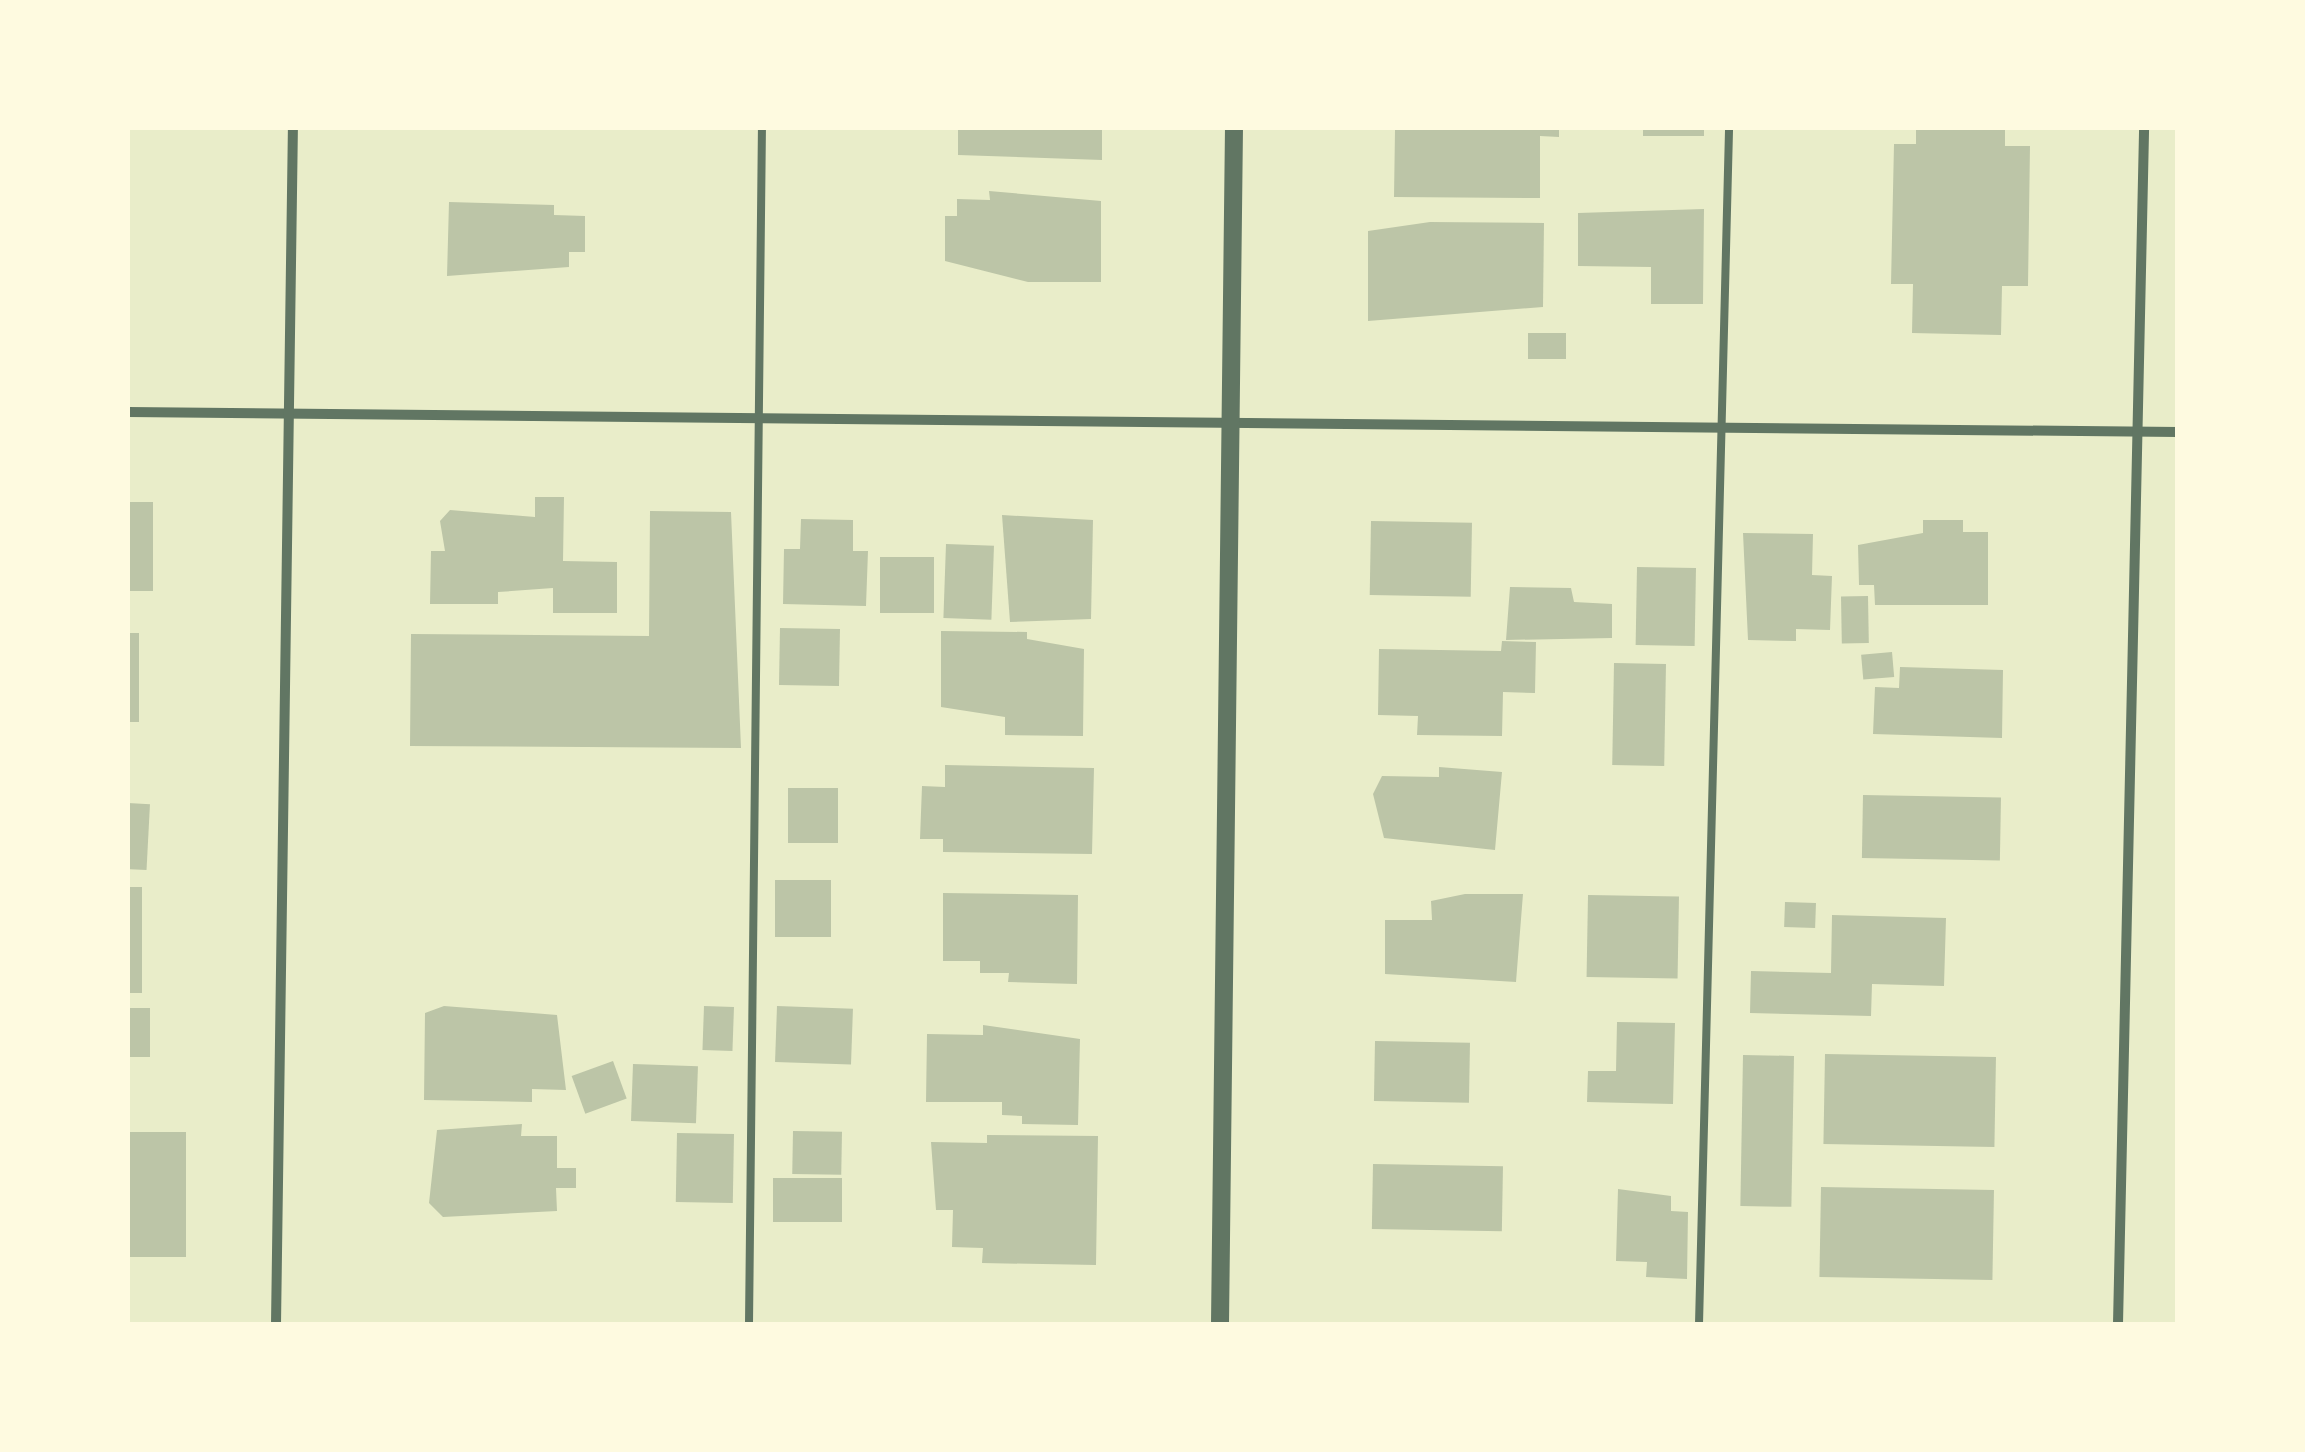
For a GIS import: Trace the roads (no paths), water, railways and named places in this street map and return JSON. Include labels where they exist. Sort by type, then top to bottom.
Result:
[{"type":"street","points":[[276,1324],[293,128]]},
{"type":"street","points":[[1220,1324],[1234,128]]},
{"type":"street","points":[[2118,1324],[2144,128]]},
{"type":"street","points":[[128,412],[1230,416],[2178,432]]},
{"type":"lane","points":[[749,1324],[762,128]]},
{"type":"lane","points":[[1700,1324],[1729,128]]}]
